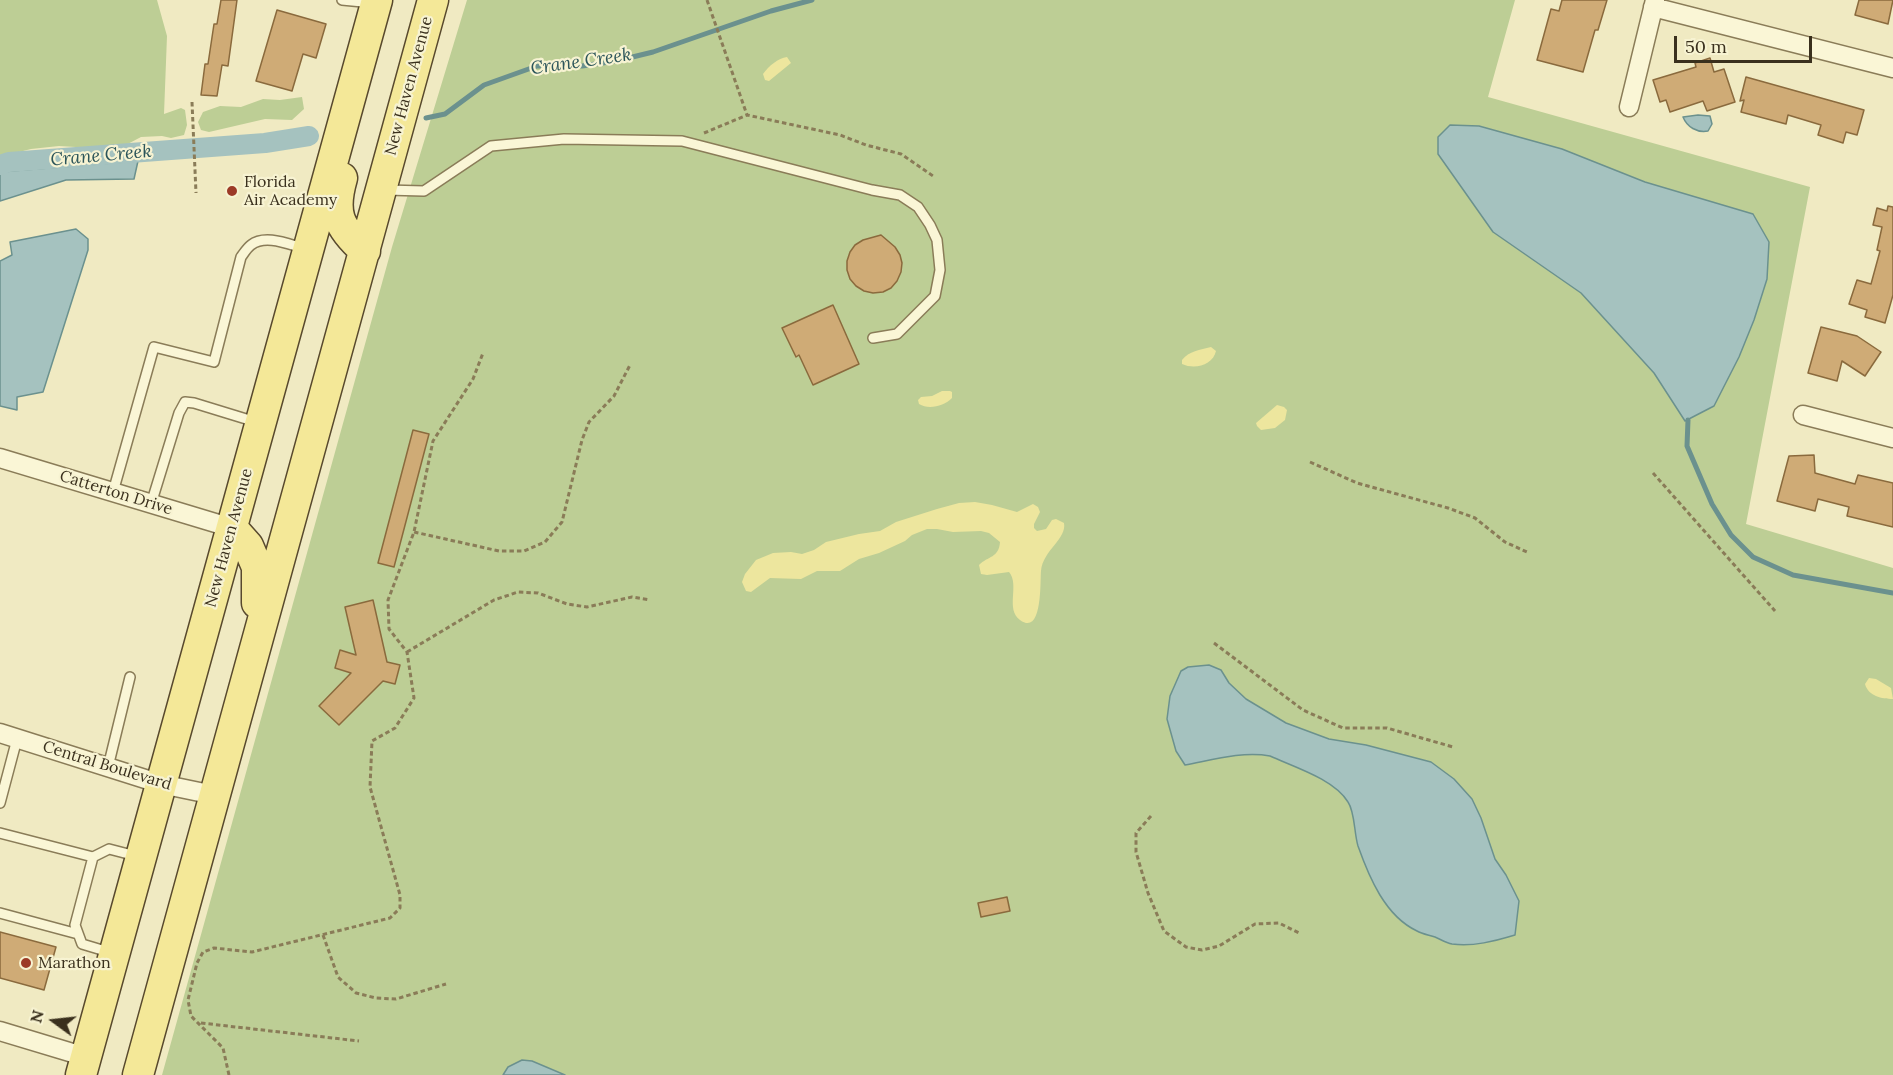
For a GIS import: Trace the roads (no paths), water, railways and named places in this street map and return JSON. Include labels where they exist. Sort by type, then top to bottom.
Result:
[{"type":"main road","name":"New Haven Avenue","points":[[138,1075],[433,0]]},
{"type":"main road","name":"New Haven Avenue","points":[[90,1069],[114,954],[379,1]]},
{"type":"main road","points":[[364,251],[347,235],[339,215],[337,202],[381,39],[379,1]]},
{"type":"main road","points":[[232,528],[248,546],[257,567],[256,639]]},
{"type":"street","points":[[1629,107],[1654,4],[1893,68]]},
{"type":"street","points":[[1803,415],[1893,438]]},
{"type":"street","name":"Catterton Drive","points":[[0,458],[232,528]]},
{"type":"street","name":"Central Boulevard","points":[[8,736],[161,784],[214,795]]},
{"type":"street","points":[[0,1031],[90,1069]]},
{"type":"lane","points":[[342,0],[379,1]]},
{"type":"lane","points":[[381,190],[424,191],[491,146],[564,139],[682,141],[872,190],[900,195],[918,207],[930,225],[937,240],[940,270],[935,296],[897,334],[873,338]]},
{"type":"lane","points":[[113,492],[154,347],[214,362],[241,257],[250,245],[261,240],[278,241],[309,249]]},
{"type":"lane","points":[[151,504],[179,413],[185,402],[261,423]]},
{"type":"lane","points":[[108,767],[130,677]]},
{"type":"lane","points":[[0,803],[8,736]]},
{"type":"lane","points":[[0,833],[93,857],[109,849],[141,858]]},
{"type":"lane","points":[[93,857],[75,925],[82,944],[114,954]]},
{"type":"lane","points":[[0,913],[78,934]]},
{"type":"water","points":[[1710,116],[1712,124],[1708,131],[1693,128],[1683,117]]},
{"type":"water","points":[[1450,125],[1479,126],[1562,149],[1645,182],[1753,214],[1769,242],[1767,279],[1739,357],[1714,406],[1685,421],[1654,373],[1581,293],[1493,232],[1438,154],[1438,137]]},
{"type":"water","points":[[138,161],[134,179],[66,180],[0,201],[0,173]]},
{"type":"water","points":[[76,229],[88,239],[88,250],[43,392],[17,397],[17,410],[0,406],[0,261],[12,255],[10,242]]},
{"type":"water","points":[[1209,665],[1221,670],[1229,683],[1246,699],[1286,723],[1329,739],[1366,745],[1431,762],[1454,779],[1472,799],[1495,859],[1519,901],[1515,935],[1476,944],[1460,945],[1419,932],[1406,924],[1387,906],[1373,883],[1358,846],[1352,811],[1348,802],[1342,794],[1313,774],[1270,756],[1259,755],[1227,757],[1185,765],[1176,751],[1167,719],[1170,696],[1181,671],[1188,667]]},
{"type":"water","points":[[522,1060],[532,1061],[565,1075],[503,1075],[508,1067]]},
{"type":"waterway","name":"Crane Creek","points":[[426,118],[445,114],[484,85],[537,66],[582,66],[616,61],[653,52],[771,11],[812,0]]},
{"type":"waterway","name":"Crane Creek","points":[[0,165],[9,162],[265,143],[309,136]]},
{"type":"waterway","points":[[1688,420],[1687,446],[1712,504],[1731,535],[1753,557],[1793,575],[1893,593]]},
{"type":"place","name":"Florida Air Academy","points":[[232,191]]},
{"type":"place","name":"Marathon","points":[[26,963]]}]
